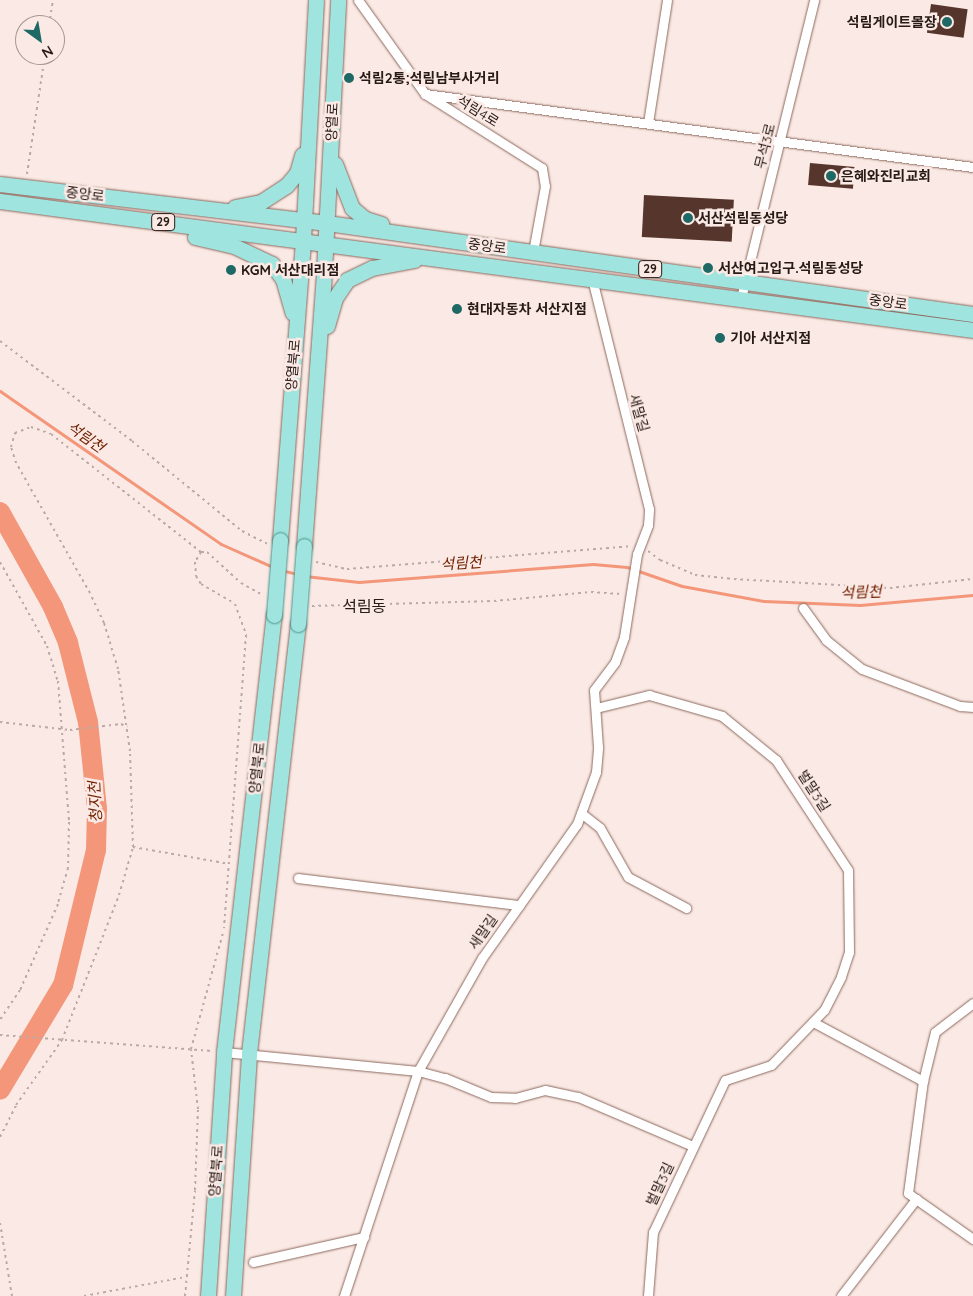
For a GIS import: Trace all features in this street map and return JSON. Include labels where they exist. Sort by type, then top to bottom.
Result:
[{"type":"main road","name":"양열로","points":[[303,240],[316,0]]},
{"type":"main road","name":"양열로","points":[[326,244],[338,0]]},
{"type":"main road","points":[[216,210],[248,205],[274,195],[296,173],[304,149],[309,149]]},
{"type":"main road","points":[[331,149],[341,185],[352,208],[365,219],[383,225],[386,232]]},
{"type":"main road","name":"중앙로","points":[[0,184],[327,223],[973,314]]},
{"type":"main road","name":"중앙로","points":[[0,201],[973,330]]},
{"type":"main road","points":[[189,226],[193,236],[234,246],[272,264],[283,279],[296,327]]},
{"type":"main road","name":"양열북로","points":[[208,1296],[224,1052],[274,615],[277,543],[303,240]]},
{"type":"main road","name":"양열북로","points":[[233,1296],[249,1053],[298,624],[326,244]]},
{"type":"main road","points":[[321,327],[328,326],[335,298],[353,276],[387,264],[435,258]]},
{"type":"street","name":"석림4로","points":[[358,0],[425,94],[542,168],[545,186],[533,252]]},
{"type":"street","points":[[648,123],[667,0]]},
{"type":"street","name":"무석3로","points":[[741,298],[814,0]]},
{"type":"street","points":[[425,94],[973,167]]},
{"type":"street","name":"새말길","points":[[344,1296],[418,1071],[482,958],[581,813],[596,772],[596,708],[594,690],[615,662],[624,637],[637,554],[648,525],[648,495],[620,398],[592,278]]},
{"type":"street","points":[[802,608],[826,640],[862,669],[960,706],[973,707]]},
{"type":"street","name":"벌말3길","points":[[596,708],[649,695],[722,716],[776,760],[801,795],[848,870],[849,952],[841,977],[824,1010],[771,1065],[725,1080],[653,1232],[648,1296]]},
{"type":"street","points":[[581,813],[600,828],[628,877],[686,908]]},
{"type":"street","points":[[298,878],[519,905]]},
{"type":"street","points":[[973,1002],[935,1032],[924,1081],[908,1193],[973,1239]]},
{"type":"street","points":[[813,1022],[924,1081]]},
{"type":"street","points":[[224,1052],[418,1071],[446,1078],[491,1097],[515,1098],[545,1090],[578,1097],[693,1146]]},
{"type":"street","points":[[841,1296],[916,1199]]},
{"type":"street","points":[[253,1262],[364,1237]]},
{"type":"path","points":[[51,15],[53,0]]},
{"type":"path","points":[[25,187],[43,65]]},
{"type":"path","points":[[0,341],[132,441],[242,531],[277,543]]},
{"type":"path","points":[[0,1137],[16,1106],[62,1040],[119,896],[133,847],[128,727],[118,669],[104,623],[16,463],[11,447],[15,433],[31,427],[51,434],[201,552],[207,552],[241,583],[270,598]]},
{"type":"path","points":[[311,560],[347,569],[640,545],[660,560],[696,575],[734,579],[890,588],[973,579]]},
{"type":"path","points":[[185,1296],[195,1190],[198,1109],[191,1049],[219,957],[229,864],[246,635],[235,604],[201,584],[196,576],[195,562],[201,552]]},
{"type":"path","points":[[0,562],[47,646],[58,681],[64,729],[69,822],[68,868],[58,904],[31,964],[0,1020]]},
{"type":"path","points":[[303,605],[321,608],[484,602],[591,592],[630,593]]},
{"type":"path","points":[[0,722],[70,730],[121,724],[128,727]]},
{"type":"path","points":[[133,847],[229,864]]},
{"type":"path","points":[[0,1035],[224,1052]]},
{"type":"path","points":[[0,1222],[12,1296]]},
{"type":"path","points":[[84,1296],[186,1277]]},
{"type":"building","points":[[931,4],[968,9],[964,38],[927,33]]},
{"type":"building","name":"은혜와진리교회","points":[[810,163],[855,167],[853,189],[808,185]]},
{"type":"building","name":"서산석림동성당","points":[[644,195],[734,200],[732,242],[642,237]]},
{"type":"waterway","name":"석림천","points":[[0,391],[221,544],[273,567]]},
{"type":"waterway","name":"청지천","points":[[0,512],[53,607],[68,643],[88,722],[97,809],[96,850],[63,985],[0,1090]]},
{"type":"waterway","points":[[0,528],[7,526]]},
{"type":"waterway","name":"석림천","points":[[305,576],[359,582],[593,564],[627,567],[682,586],[764,601],[860,605],[973,595]]},
{"type":"waterway","name":"석림천","points":[[281,570],[297,574]]},
{"type":"place","name":"석림게이트볼장","points":[[947,22]]},
{"type":"place","name":"석림2통;석림남부사거리","points":[[349,78]]},
{"type":"place","name":"은혜와진리교회","points":[[831,176]]},
{"type":"place","name":"서산석림동성당","points":[[688,218]]},
{"type":"place","name":"서산여고입구.석림동성당","points":[[708,268]]},
{"type":"place","name":"KGM 서산대리점","points":[[231,270]]},
{"type":"place","name":"현대자동차 서산지점","points":[[457,309]]},
{"type":"place","name":"기아 서산지점","points":[[720,338]]},
{"type":"district","name":"석림동","points":[[364,606]]}]
